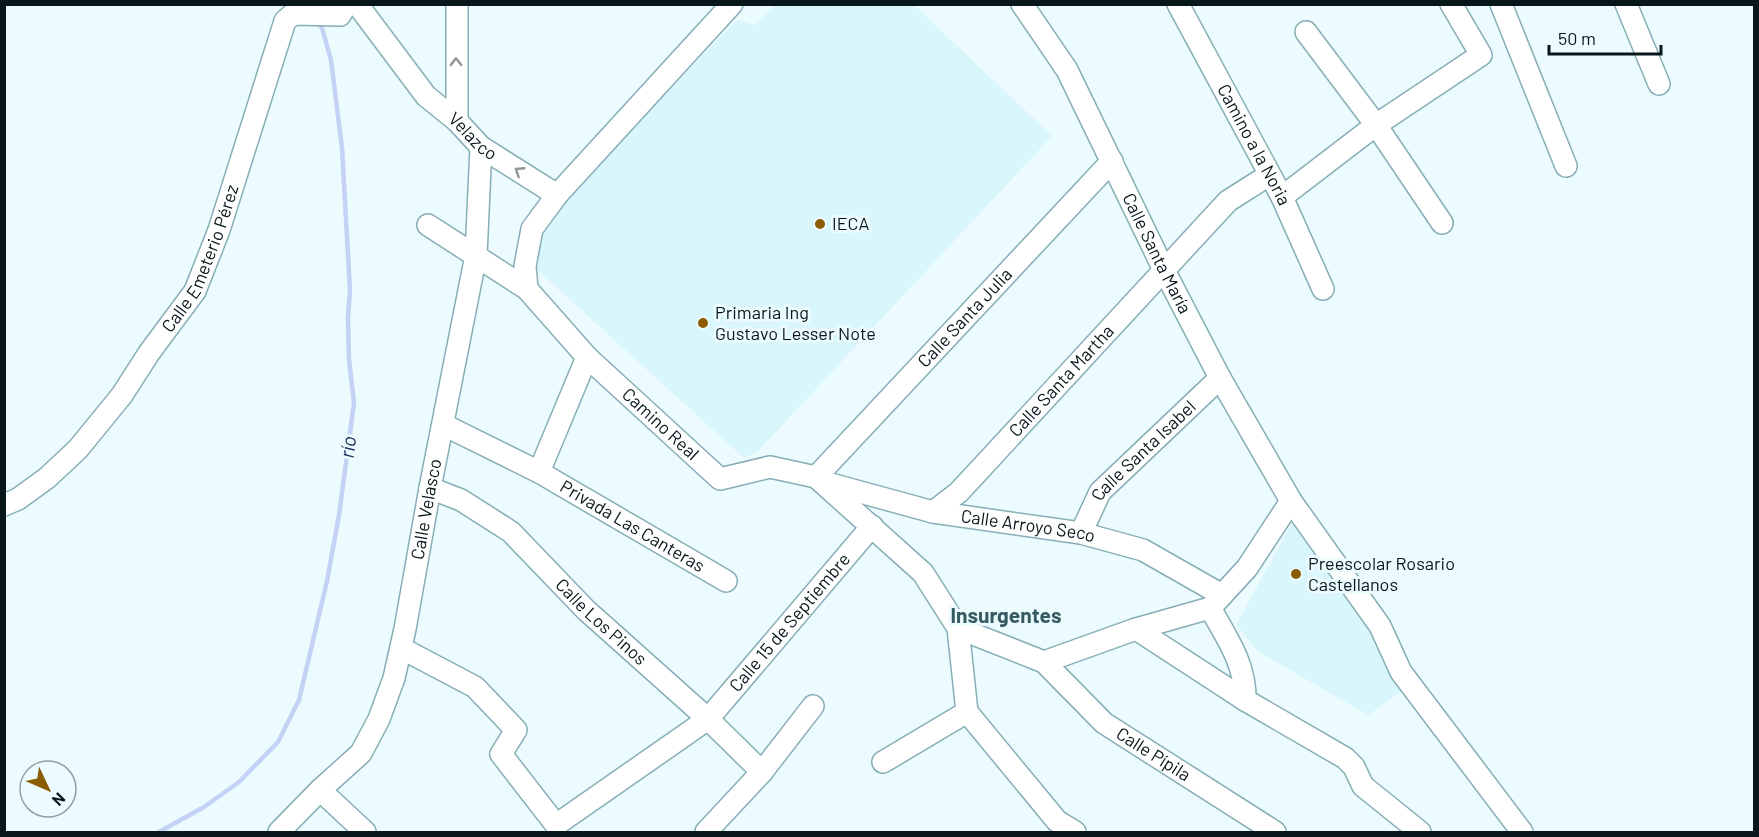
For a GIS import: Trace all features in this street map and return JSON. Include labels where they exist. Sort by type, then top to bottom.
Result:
[{"type":"street","name":"Calle Emeterio Pérez","points":[[4,505],[18,499],[47,478],[78,449],[122,394],[195,291],[219,230],[285,21],[293,14],[340,15],[347,4]]},
{"type":"street","points":[[357,4],[426,96],[457,121]]},
{"type":"street","name":"Velazco","points":[[457,4],[457,121],[481,147],[556,195]]},
{"type":"street","points":[[527,289],[525,266],[532,229],[556,195],[732,4]]},
{"type":"street","name":"Calle Santa María","points":[[1022,4],[1067,70],[1164,270],[1220,378],[1291,501],[1380,626],[1401,672],[1522,832]]},
{"type":"street","name":"Camino a la Noria","points":[[1178,4],[1282,197],[1323,289]]},
{"type":"street","points":[[1282,197],[1376,125],[1482,54],[1451,4]]},
{"type":"street","points":[[1501,4],[1566,165]]},
{"type":"street","points":[[1626,4],[1659,84]]},
{"type":"street","points":[[1305,32],[1376,125],[1442,223]]},
{"type":"street","name":"Calle Velasco","points":[[279,832],[320,790],[361,753],[379,718],[393,678],[401,648],[476,255],[481,147]]},
{"type":"street","name":"Calle Santa Julia","points":[[820,479],[1112,161]]},
{"type":"street","name":"Calle Santa Martha","points":[[933,512],[959,492],[1228,201],[1269,175]]},
{"type":"street","name":"Camino Real","points":[[428,225],[527,289],[586,357],[720,479],[770,467],[820,479]]},
{"type":"street","points":[[538,472],[586,357]]},
{"type":"street","name":"Calle Santa Isabel","points":[[1081,533],[1100,492],[1220,378]]},
{"type":"street","name":"Privada Las Canteras","points":[[444,425],[538,472],[726,581]]},
{"type":"street","points":[[820,479],[923,573],[957,628],[967,712],[1052,827],[1075,832]]},
{"type":"street","name":"Calle Arroyo Seco","points":[[820,479],[933,512],[1081,533],[1143,550],[1216,602]]},
{"type":"street","name":"Calle Los Pinos","points":[[430,488],[461,500],[511,532],[586,610],[708,719],[762,772]]},
{"type":"street","points":[[959,492],[970,517]]},
{"type":"street","points":[[957,628],[1044,662],[1216,602],[1247,568],[1291,501]]},
{"type":"street","name":"Calle 15 de Septiembre","points":[[401,648],[474,687],[516,730],[501,754],[556,825],[708,719],[872,526]]},
{"type":"street","points":[[1216,602],[1238,656],[1245,684],[1245,700]]},
{"type":"street","points":[[1136,629],[1245,700],[1345,758],[1354,767],[1363,786],[1420,832]]},
{"type":"street","name":"Calle Pípila","points":[[1044,662],[1104,723],[1275,832]]},
{"type":"street","points":[[706,832],[762,772],[813,706]]},
{"type":"street","points":[[883,762],[967,712]]},
{"type":"street","points":[[320,790],[365,832]]},
{"type":"shaded area","name":"IECA","points":[[775,5],[914,5],[1052,136],[757,452],[744,458],[533,266],[537,237],[546,217],[737,20],[755,25]]},
{"type":"shaded area","name":"Preescolar Rosario Castellanos","points":[[1292,523],[1408,687],[1368,715],[1259,652],[1236,625]]},
{"type":"waterway","name":"río","points":[[159,832],[204,807],[239,782],[278,742],[299,700],[327,581],[339,515],[354,403],[349,360],[350,290],[342,148],[331,60],[322,28],[317,22]]},
{"type":"place","name":"IECA","points":[[820,224]]},
{"type":"place","name":"Primaria Ing Gustavo Lesser Note","points":[[703,323]]},
{"type":"place","name":"Preescolar Rosario Castellanos","points":[[1296,574]]},
{"type":"district","name":"Insurgentes","points":[[1006,616]]}]
